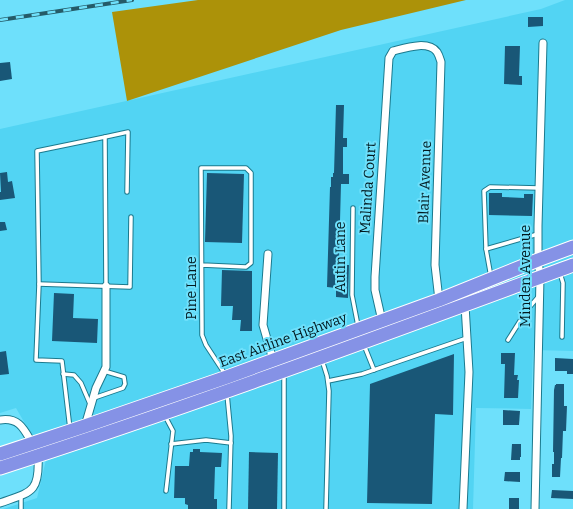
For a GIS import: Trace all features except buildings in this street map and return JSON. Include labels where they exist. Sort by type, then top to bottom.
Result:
[{"type":"highway","name":"East Airline Highway","points":[[0,454],[227,377],[439,300],[573,247]]},
{"type":"highway","name":"East Airline Highway","points":[[0,468],[227,392],[573,265]]},
{"type":"street","name":"Minden Avenue","points":[[534,509],[540,277],[538,260],[538,234],[543,43]]},
{"type":"street","name":"Blair Avenue","points":[[390,57],[393,51],[417,46],[428,47],[437,52],[441,62],[435,265],[442,313]]},
{"type":"street","name":"Malinda Court","points":[[382,321],[375,290],[390,57]]},
{"type":"street","points":[[268,254],[263,325],[273,360],[284,371]]},
{"type":"street","points":[[83,441],[85,426],[96,388],[106,367],[106,286]]},
{"type":"street","points":[[463,509],[469,372],[465,305]]},
{"type":"street","points":[[0,420],[13,420],[23,427],[32,443]]},
{"type":"street","points":[[0,503],[28,492],[35,485],[38,469],[38,456]]},
{"type":"lane","points":[[70,431],[62,362],[36,360],[39,284],[37,151],[128,132],[127,192]]},
{"type":"lane","points":[[105,137],[106,286]]},
{"type":"lane","name":"Pine Lane","points":[[202,265],[246,267],[251,263],[251,173],[246,168],[201,168],[202,335],[206,346],[227,377]]},
{"type":"lane","points":[[492,279],[486,249],[484,191],[490,187],[539,188]]},
{"type":"lane","name":"Autin Lane","points":[[353,208],[352,295],[359,329]]},
{"type":"lane","points":[[39,284],[130,287],[131,218]]},
{"type":"lane","points":[[486,249],[538,234]]},
{"type":"lane","points":[[560,270],[563,283],[562,337]]},
{"type":"lane","points":[[508,340],[527,310],[539,295]]},
{"type":"lane","points":[[328,381],[355,376],[467,338]]},
{"type":"lane","points":[[363,342],[374,370]]},
{"type":"lane","points":[[321,357],[327,376],[329,391],[326,509]]},
{"type":"lane","points":[[63,374],[74,375],[81,383],[92,402],[123,388],[125,384],[124,377],[104,371]]},
{"type":"lane","points":[[284,371],[284,509]]},
{"type":"lane","points":[[227,392],[231,436],[229,509]]},
{"type":"lane","points":[[153,402],[163,414],[173,432],[166,491]]},
{"type":"lane","points":[[171,444],[206,440],[231,443]]},
{"type":"lane","points":[[21,495],[21,509]]},
{"type":"shaded area","points":[[198,0],[466,0],[341,30],[127,101],[112,12]]},
{"type":"shaded area","points":[[565,0],[573,0],[573,351],[533,350],[531,409],[476,408],[473,509],[3,509],[37,498],[46,460],[16,408],[0,413],[0,129],[541,9]]},
{"type":"railway","points":[[0,20],[132,0]]}]
